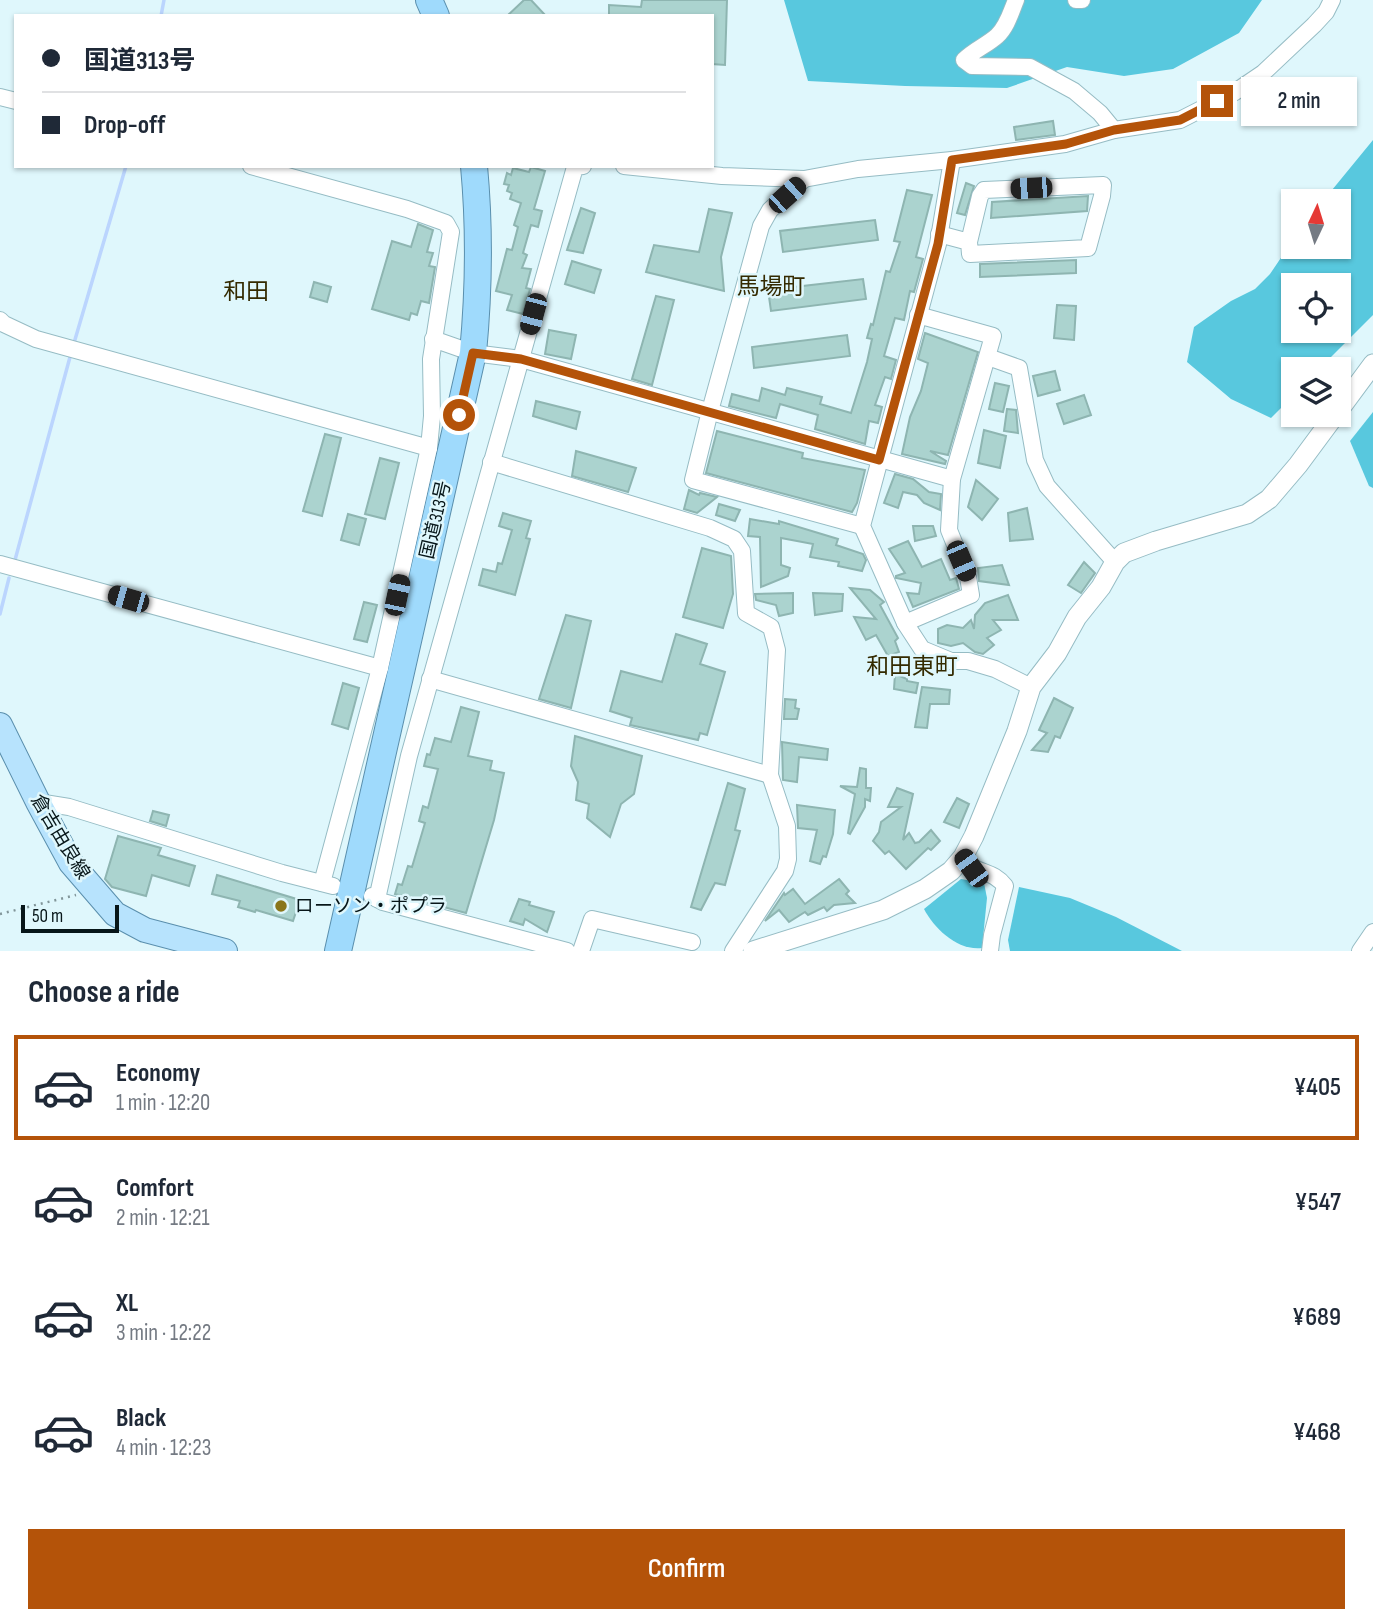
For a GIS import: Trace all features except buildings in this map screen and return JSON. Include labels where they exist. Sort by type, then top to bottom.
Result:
[{"type":"highway","name":"国道313号","points":[[338,951],[473,353],[479,282],[479,228],[474,168]]},
{"type":"main road","name":"倉吉由良線","points":[[0,727],[71,863],[114,914],[145,930],[225,951]]},
{"type":"street","points":[[1016,0],[1002,30],[964,60],[966,64],[1030,67],[1074,91],[1100,113],[1114,130]]},
{"type":"street","points":[[1076,0],[1082,0]]},
{"type":"street","points":[[644,168],[722,176],[804,179],[871,167],[952,160],[1066,144],[1114,130],[1180,120],[1235,92],[1263,73],[1326,12],[1332,0]]},
{"type":"street","points":[[952,160],[940,234],[862,527],[905,623],[922,649],[951,661],[968,661],[995,669],[1031,687]]},
{"type":"street","points":[[38,802],[69,807],[328,885],[429,448],[433,340],[451,232],[446,223],[407,209],[258,168]]},
{"type":"street","points":[[567,951],[375,897],[409,755],[575,168]]},
{"type":"street","points":[[804,179],[770,211],[761,226],[709,411],[693,480],[862,527]]},
{"type":"street","points":[[1103,185],[1088,248],[970,254],[969,242],[980,196],[984,190],[1103,185]]},
{"type":"street","points":[[940,234],[969,242]]},
{"type":"street","points":[[905,623],[971,594],[968,577],[949,530],[952,478],[993,336],[918,315]]},
{"type":"street","points":[[0,320],[36,338],[429,448]]},
{"type":"street","points":[[433,340],[473,353],[521,359],[952,478]]},
{"type":"street","points":[[988,357],[1019,369],[1035,460],[1046,486],[1115,562]]},
{"type":"street","points":[[1351,394],[1373,364]]},
{"type":"street","points":[[753,951],[894,905],[925,889],[951,871],[974,836],[1031,687],[1057,653],[1077,617],[1101,587],[1115,562],[1124,553],[1156,541],[1247,514],[1269,499],[1298,466],[1326,427]]},
{"type":"street","points":[[491,462],[710,528],[734,538],[742,551],[746,613],[771,627],[777,650],[770,775],[787,826],[789,843],[785,871],[733,951]]},
{"type":"street","points":[[0,564],[380,668]]},
{"type":"street","points":[[430,679],[770,775]]},
{"type":"street","points":[[962,857],[971,868],[992,874],[1005,886],[990,951]]},
{"type":"street","points":[[581,951],[592,919],[692,942]]},
{"type":"street","points":[[1360,951],[1373,932]]},
{"type":"path","points":[[0,914],[93,891]]},
{"type":"shaded area","points":[[784,0],[1262,0],[1239,33],[1173,69],[1124,76],[1067,67],[1007,88],[808,81]]},
{"type":"shaded area","points":[[1373,140],[1373,315],[1351,337],[1351,273],[1281,273],[1281,343],[1345,343],[1331,357],[1281,357],[1281,408],[1271,418],[1231,399],[1187,362],[1194,327],[1231,301],[1255,289],[1281,258],[1351,259],[1351,189],[1333,189]]},
{"type":"shaded area","points":[[1373,412],[1373,488],[1369,486],[1350,441]]},
{"type":"shaded area","points":[[961,879],[984,883],[987,898],[982,948],[964,946],[947,937],[924,909]]},
{"type":"shaded area","points":[[1019,887],[1070,898],[1116,917],[1182,951],[1010,951],[1008,940]]},
{"type":"waterway","points":[[161,14],[164,0]]},
{"type":"waterway","points":[[74,343],[125,168]]},
{"type":"waterway","points":[[15,560],[70,357]]},
{"type":"waterway","points":[[0,614],[9,578]]},
{"type":"place","name":"ローソン・ポプラ","points":[[281,906]]},
{"type":"district","name":"馬場町","points":[[771,287]]},
{"type":"district","name":"和田","points":[[246,292]]},
{"type":"district","name":"和田東町","points":[[912,667]]},
{"type":"route","points":[[459,415],[473,353],[521,359],[879,460],[938,244],[952,160],[1066,144],[1114,130],[1180,120],[1217,101]]}]
